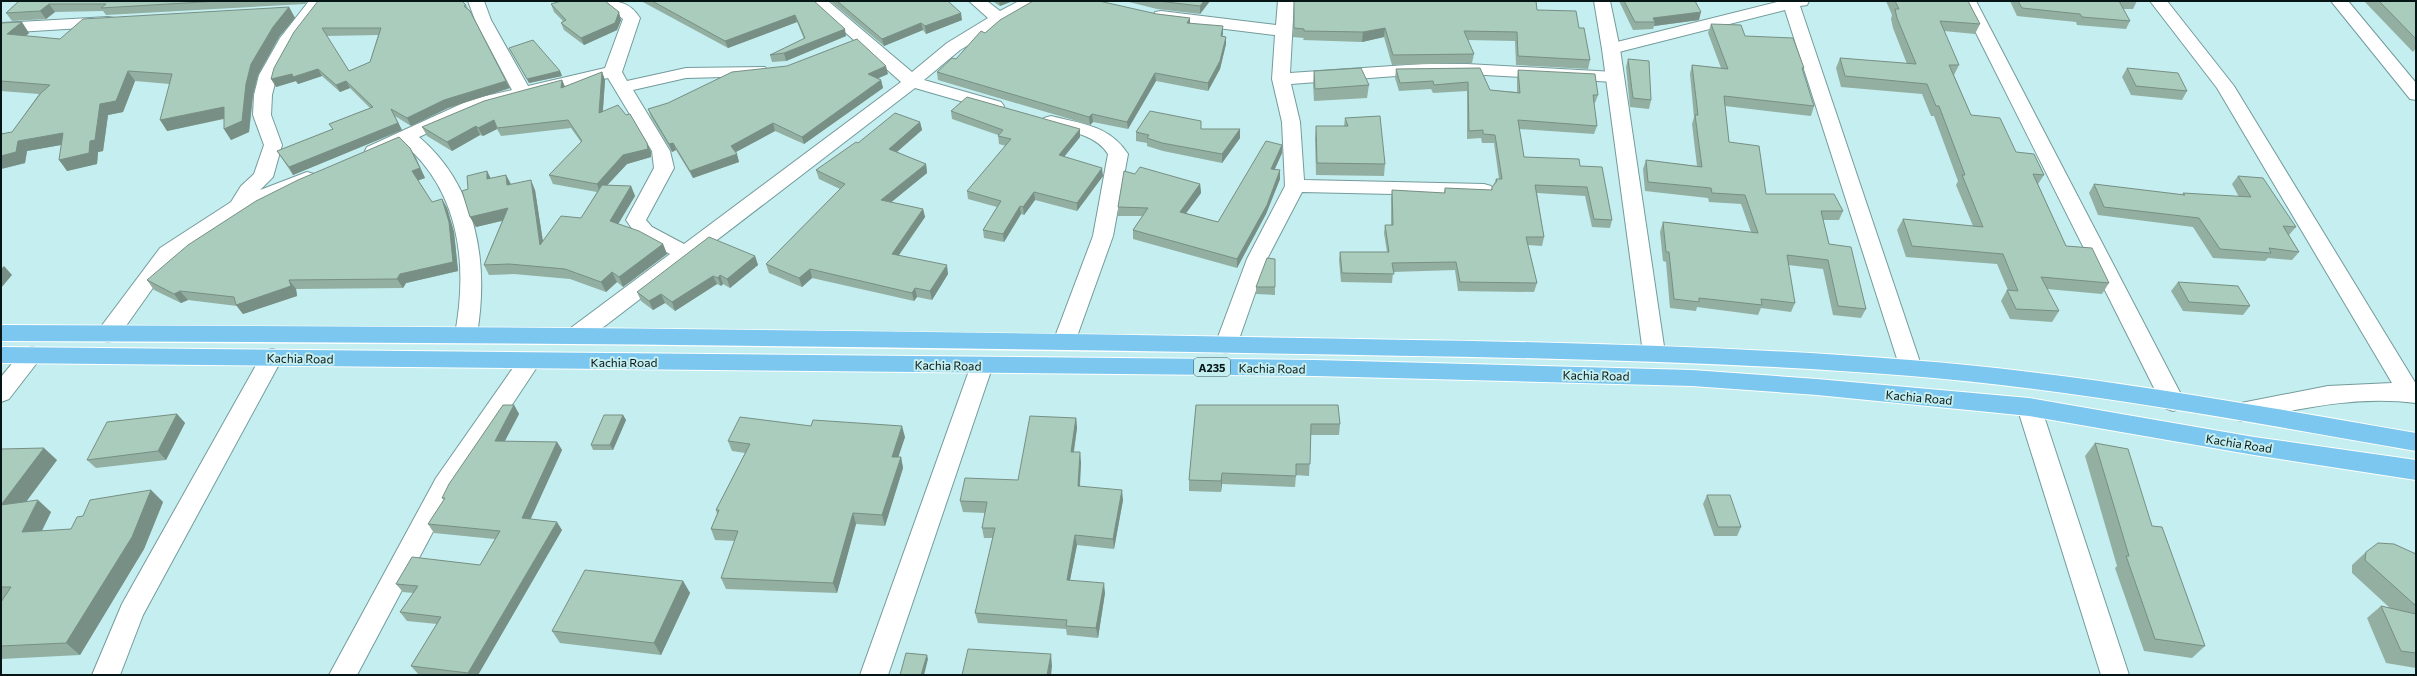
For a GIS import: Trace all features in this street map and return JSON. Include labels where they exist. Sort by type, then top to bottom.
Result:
[{"type":"highway","name":"Kachia Road","points":[[1,333],[466,334],[1064,342],[1654,353],[1911,368],[2029,380],[2241,412],[2416,442]]},
{"type":"highway","name":"Kachia Road","points":[[1,355],[272,357],[530,362],[1315,368],[1624,376],[1756,382],[2029,407],[2416,470]]},
{"type":"highway","points":[[2316,425],[2329,457]]},
{"type":"street","points":[[476,1],[483,20],[522,91]]},
{"type":"street","points":[[608,1],[625,11],[632,18],[617,57],[618,79],[660,151],[664,168],[636,220],[645,232],[684,253]]},
{"type":"street","points":[[818,1],[912,82],[1011,110]]},
{"type":"street","points":[[977,1],[999,19]]},
{"type":"street","points":[[576,336],[912,82],[931,61],[950,47],[1031,1]]},
{"type":"street","points":[[1226,345],[1257,259],[1295,186],[1290,122],[1281,79],[1286,1]]},
{"type":"street","points":[[1602,1],[1615,76],[1654,353]]},
{"type":"street","points":[[1968,1],[2173,402]]},
{"type":"street","points":[[2158,1],[2225,86],[2413,394]]},
{"type":"street","points":[[2339,1],[2416,95]]},
{"type":"street","points":[[1611,49],[1796,2],[1911,368]]},
{"type":"street","points":[[287,11],[315,5]]},
{"type":"street","points":[[239,206],[248,190],[263,177],[273,145],[262,116],[263,95],[268,75],[289,38],[315,5]]},
{"type":"street","points":[[1142,12],[1284,31]]},
{"type":"street","points":[[1,28],[120,21]]},
{"type":"street","points":[[840,46],[862,38]]},
{"type":"street","points":[[356,158],[407,137],[454,112],[478,103],[522,91],[618,79],[686,73],[730,73],[774,69]]},
{"type":"street","points":[[1281,79],[1444,69],[1615,76]]},
{"type":"street","points":[[1034,116],[1102,136],[1113,144],[1118,154],[1103,236],[1064,342]]},
{"type":"street","points":[[407,137],[433,162],[461,208],[472,258],[472,305],[466,334]]},
{"type":"street","points":[[108,334],[167,253],[239,206],[327,170]]},
{"type":"street","points":[[1295,186],[1484,190]]},
{"type":"street","points":[[1,393],[32,355]]},
{"type":"street","points":[[106,675],[132,612],[272,357]]},
{"type":"street","points":[[343,675],[445,485],[530,362]]},
{"type":"street","points":[[874,675],[982,365]]},
{"type":"street","points":[[2241,412],[2351,392],[2413,394]]},
{"type":"street","points":[[2029,407],[2115,675]]},
{"type":"building","points":[[19,1],[219,1],[101,8],[106,4],[49,4],[40,11],[6,13]]},
{"type":"building","points":[[318,1],[462,1],[466,5],[464,6],[470,11],[506,81],[444,100],[407,118],[391,109],[398,123],[289,167],[277,151],[333,129],[329,124],[373,107],[346,81],[336,85],[318,69],[293,77],[292,74],[271,79],[274,68],[294,32]],"holes":[[[322,28],[381,28],[370,62],[349,71]]]},
{"type":"building","points":[[561,1],[605,1],[619,12],[615,23],[581,38],[561,23],[566,20],[551,4]]},
{"type":"building","points":[[652,1],[814,1],[845,29],[784,53],[770,55],[805,38],[795,15],[725,41]]},
{"type":"building","points":[[837,1],[948,1],[961,13],[925,26],[921,23],[882,39]]},
{"type":"building","points":[[1033,1],[1099,1],[1157,14],[1190,18],[1187,23],[1223,26],[1221,36],[1226,37],[1220,61],[1208,83],[1155,73],[1127,122],[1092,114],[1089,117],[937,72],[952,58],[956,59],[981,31],[985,33],[1000,20]]},
{"type":"building","points":[[1158,1],[1204,1],[1200,6]]},
{"type":"building","points":[[1294,1],[1536,1],[1537,10],[1576,11],[1579,28],[1584,28],[1590,60],[1518,56],[1517,32],[1464,31],[1474,54],[1393,55],[1385,28],[1363,32],[1304,31],[1304,29],[1294,28]]},
{"type":"building","points":[[1624,1],[1695,1],[1701,12],[1653,18],[1655,22],[1635,22]]},
{"type":"building","points":[[1895,1],[1968,1],[1980,24],[1940,21],[1959,65],[1949,65],[1971,115],[2000,118],[2016,152],[2034,154],[2044,175],[2033,174],[2066,246],[2092,248],[2109,283],[2041,277],[2059,311],[2016,309],[2007,290],[2018,291],[2003,254],[1912,246],[1903,219],[1983,227],[1962,175],[1965,175],[1939,106],[1936,106],[1927,84],[1845,76],[1840,58],[1916,64],[1897,18],[1895,9],[1899,9]]},
{"type":"building","points":[[2018,1],[2119,1],[2130,21],[2082,17],[2080,14],[2022,8]]},
{"type":"building","points":[[2379,1],[2416,1],[2416,39]]},
{"type":"building","points":[[289,7],[273,27],[251,64],[246,84],[242,121],[224,129],[224,107],[160,120],[172,74],[128,71],[116,101],[100,104],[95,140],[90,141],[89,153],[59,160],[63,133],[18,141],[16,152],[1,156],[1,134],[12,132],[40,94],[50,85],[1,81],[1,23],[22,22],[7,34],[60,39],[83,19]]},
{"type":"building","points":[[1711,24],[1741,25],[1745,36],[1793,38],[1804,68],[1802,68],[1814,106],[1724,96],[1729,142],[1759,146],[1766,194],[1834,194],[1843,211],[1821,211],[1829,244],[1851,247],[1866,309],[1838,306],[1828,260],[1787,255],[1795,303],[1761,299],[1762,305],[1699,298],[1699,302],[1674,299],[1669,252],[1666,252],[1663,222],[1758,233],[1745,195],[1712,193],[1711,188],[1648,182],[1646,160],[1702,167],[1695,115],[1698,115],[1692,65],[1728,69]]},
{"type":"building","points":[[857,39],[886,66],[868,74],[881,80],[802,137],[773,123],[731,146],[737,154],[690,171],[673,143],[669,144],[648,109],[668,103],[732,72],[787,66]]},
{"type":"building","points":[[533,40],[560,71],[527,79],[509,48]]},
{"type":"building","points":[[1628,59],[1649,61],[1651,100],[1633,98]]},
{"type":"building","points":[[1361,68],[1369,85],[1315,89],[1314,71]]},
{"type":"building","points":[[1480,68],[1490,90],[1520,93],[1518,70],[1595,74],[1598,95],[1593,95],[1597,126],[1518,120],[1524,157],[1579,159],[1580,166],[1602,167],[1612,220],[1594,219],[1587,187],[1535,185],[1544,237],[1526,237],[1537,283],[1460,282],[1456,262],[1392,263],[1394,274],[1342,273],[1340,252],[1389,252],[1385,225],[1393,225],[1392,190],[1445,193],[1445,188],[1492,190],[1492,187],[1497,181],[1496,179],[1502,179],[1495,135],[1483,134],[1483,130],[1469,131],[1468,82],[1434,85],[1433,81],[1400,83],[1396,69]]},
{"type":"building","points":[[2127,68],[2178,73],[2187,91],[2136,86]]},
{"type":"building","points":[[602,72],[599,113],[618,105],[626,115],[630,114],[647,143],[648,149],[623,155],[597,184],[549,175],[582,141],[568,120],[497,128],[494,120],[478,128],[476,126],[447,142],[422,127],[484,101],[562,80],[561,88]]},
{"type":"building","points":[[967,97],[1080,129],[1059,155],[1102,168],[1077,203],[1034,192],[1023,207],[1020,206],[1003,234],[983,230],[1001,201],[967,191],[1011,139],[998,136],[1003,130],[951,111]]},
{"type":"building","points":[[1150,111],[1201,121],[1201,129],[1240,129],[1222,154],[1162,143],[1147,138],[1149,135],[1136,132]]},
{"type":"building","points":[[895,113],[920,122],[889,149],[926,164],[881,200],[923,209],[892,254],[947,265],[930,291],[915,288],[912,293],[810,269],[799,278],[766,264],[845,184],[816,170],[856,142],[858,143]]},
{"type":"building","points":[[1380,116],[1385,164],[1317,163],[1316,126],[1348,126],[1345,118]]},
{"type":"building","points":[[399,137],[410,148],[420,168],[412,171],[432,202],[442,199],[449,222],[453,262],[400,274],[397,279],[289,280],[291,286],[236,305],[234,297],[180,291],[174,294],[147,280],[188,245],[256,201],[298,180]]},
{"type":"building","points":[[1266,141],[1282,145],[1271,169],[1280,170],[1267,205],[1237,259],[1133,230],[1148,208],[1118,207],[1124,171],[1135,174],[1140,167],[1200,184],[1180,212],[1218,222]]},
{"type":"building","points":[[487,171],[487,179],[506,175],[507,185],[531,180],[540,245],[561,216],[581,218],[602,185],[631,186],[610,221],[639,231],[663,244],[619,277],[612,272],[601,282],[565,269],[509,264],[484,265],[508,208],[470,217],[462,191],[468,189],[467,176]]},
{"type":"building","points":[[2238,176],[2263,178],[2296,227],[2283,226],[2299,252],[2269,248],[2271,253],[2220,249],[2199,218],[2104,207],[2094,184],[2185,195],[2183,193],[2251,197]]},
{"type":"building","points":[[709,237],[755,256],[727,279],[720,275],[718,278],[713,276],[672,302],[661,294],[649,301],[637,292]]},
{"type":"building","points":[[1267,258],[1275,259],[1275,287],[1256,287]]},
{"type":"building","points":[[2178,282],[2238,286],[2250,306],[2189,302]]},
{"type":"building","points":[[503,405],[514,405],[495,441],[557,442],[522,518],[557,522],[468,673],[411,666],[441,617],[400,612],[418,586],[396,584],[412,557],[480,565],[500,531],[428,524],[445,498],[442,498],[449,484]]},
{"type":"building","points":[[1196,405],[1338,405],[1340,424],[1311,424],[1310,464],[1296,464],[1296,476],[1222,473],[1221,481],[1189,480]]},
{"type":"building","points":[[177,414],[158,451],[87,460],[107,422]]},
{"type":"building","points":[[604,415],[623,415],[610,445],[591,445]]},
{"type":"building","points":[[1030,416],[1076,418],[1071,452],[1080,452],[1078,486],[1122,490],[1113,539],[1075,535],[1067,580],[1104,583],[1096,628],[1066,626],[1067,620],[975,613],[995,528],[982,528],[987,502],[960,501],[965,478],[1018,480]]},
{"type":"building","points":[[740,417],[811,426],[813,420],[902,426],[892,457],[901,457],[882,515],[853,513],[833,583],[721,578],[738,531],[711,529],[719,510],[716,510],[750,444],[728,441]]},
{"type":"building","points":[[2095,443],[2128,449],[2152,526],[2162,527],[2205,646],[2155,639],[2126,556],[2129,556]]},
{"type":"building","points":[[44,448],[1,505],[1,449]]},
{"type":"building","points":[[151,490],[132,537],[66,643],[1,646],[1,602],[11,587],[1,587],[1,505],[38,500],[22,532],[71,529],[77,517],[83,516],[90,500]]},
{"type":"building","points":[[1707,495],[1730,495],[1741,527],[1718,527]]},
{"type":"building","points":[[2378,543],[2394,544],[2416,554],[2416,606],[2365,560],[2366,552]]},
{"type":"building","points":[[585,570],[683,581],[654,643],[552,631]]},
{"type":"building","points":[[2381,606],[2416,614],[2416,653],[2401,651]]},
{"type":"building","points":[[968,649],[1051,654],[1047,675],[962,675]]},
{"type":"building","points":[[906,653],[927,655],[921,675],[900,675]]}]
